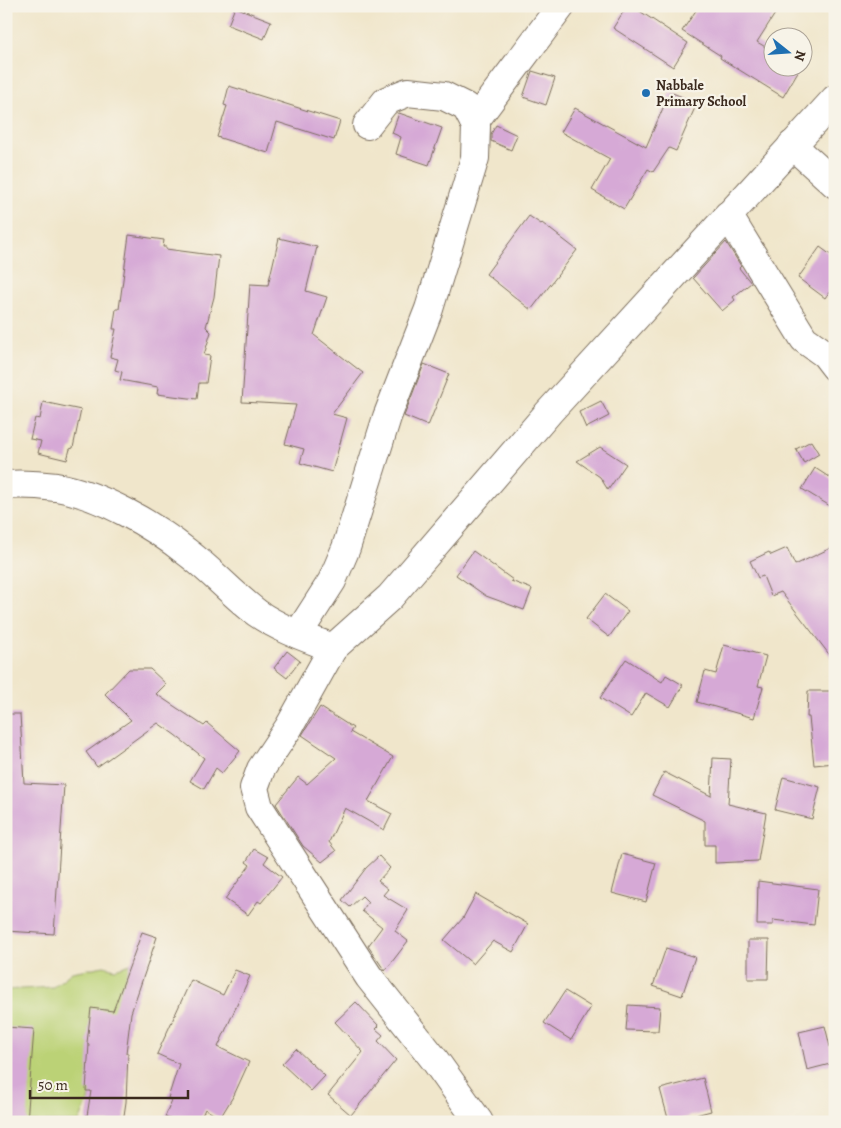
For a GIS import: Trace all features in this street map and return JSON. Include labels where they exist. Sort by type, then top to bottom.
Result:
[{"type":"street","points":[[474,122],[561,6]]},
{"type":"street","points":[[298,634],[332,581],[346,548],[387,416],[429,309],[475,158],[476,126],[474,122],[466,107],[444,96],[408,92],[386,101],[367,125]]},
{"type":"street","points":[[479,1122],[434,1059],[368,977],[259,807],[254,788],[261,769],[289,727],[333,648],[390,597],[549,412],[835,99]]},
{"type":"street","points":[[792,145],[835,184]]},
{"type":"street","points":[[728,215],[804,340],[825,354],[835,367]]},
{"type":"street","points":[[6,485],[57,487],[84,495],[116,508],[148,525],[188,553],[257,612],[282,628],[333,648]]},
{"type":"green space","points":[[149,958],[79,1122],[6,1122],[6,990],[53,987],[72,972],[104,966],[115,969]]},
{"type":"building","points":[[627,6],[632,6],[688,43],[673,67],[613,28]]},
{"type":"building","points":[[699,6],[780,6],[766,28],[764,28],[757,42],[764,46],[764,78],[794,78],[783,97],[720,58],[721,56],[682,31]]},
{"type":"building","points":[[235,7],[271,21],[264,39],[228,25]]},
{"type":"building","points":[[532,71],[555,78],[546,105],[523,97]]},
{"type":"building","points":[[229,86],[340,121],[334,140],[277,122],[268,153],[217,137],[227,106],[224,105]]},
{"type":"building","points":[[670,92],[697,103],[676,151],[669,148],[653,172],[648,169],[624,209],[592,190],[610,159],[561,132],[575,108],[646,147]]},
{"type":"building","points":[[399,113],[442,128],[429,165],[396,154],[401,137],[392,133]]},
{"type":"building","points":[[496,125],[517,135],[511,150],[491,141],[491,134]]},
{"type":"building","points":[[529,216],[542,223],[577,250],[531,310],[486,274]]},
{"type":"building","points":[[129,235],[164,240],[163,247],[166,247],[166,249],[219,256],[214,297],[206,327],[211,332],[204,355],[210,356],[206,383],[199,383],[197,399],[157,394],[158,387],[120,380],[122,372],[115,370],[118,359],[110,357],[116,329],[113,329],[116,309],[119,309]]},
{"type":"building","points":[[279,238],[317,247],[306,291],[327,297],[314,335],[363,373],[332,414],[347,418],[332,472],[300,463],[304,449],[285,444],[296,405],[242,402],[250,284],[268,285]]},
{"type":"building","points":[[726,242],[741,266],[739,268],[751,283],[733,297],[735,300],[722,311],[693,278]]},
{"type":"building","points":[[820,247],[835,258],[835,284],[825,298],[798,278]]},
{"type":"building","points":[[424,364],[449,374],[428,426],[404,416]]},
{"type":"building","points":[[601,401],[609,416],[586,428],[579,412]]},
{"type":"building","points":[[43,402],[81,410],[73,448],[70,449],[67,460],[38,453],[41,441],[30,439],[35,418],[40,419]]},
{"type":"building","points":[[811,441],[819,454],[804,463],[796,449]]},
{"type":"building","points":[[600,447],[626,464],[608,490],[600,477],[577,461]]},
{"type":"building","points":[[815,468],[835,481],[835,509],[802,489]]},
{"type":"building","points":[[835,546],[835,662],[781,592],[771,596],[763,576],[758,578],[750,561],[769,552],[771,555],[787,548],[795,565]]},
{"type":"building","points":[[473,551],[513,580],[511,581],[532,589],[524,610],[486,596],[456,575]]},
{"type":"building","points":[[605,594],[628,611],[609,637],[586,619]]},
{"type":"building","points":[[724,645],[766,656],[758,686],[763,687],[754,718],[697,702],[705,671],[716,674]]},
{"type":"building","points":[[287,651],[300,661],[287,678],[274,668]]},
{"type":"building","points":[[626,659],[662,682],[666,675],[683,685],[670,707],[646,693],[631,717],[600,698]]},
{"type":"building","points":[[129,669],[150,669],[166,684],[156,694],[204,726],[207,723],[240,751],[222,773],[216,768],[204,789],[190,781],[204,758],[158,723],[97,767],[86,752],[131,720],[105,694]]},
{"type":"building","points":[[808,691],[835,691],[835,763],[814,765],[809,717],[807,717]]},
{"type":"building","points":[[320,707],[353,728],[350,732],[393,757],[368,801],[392,814],[384,830],[345,808],[329,842],[336,851],[322,862],[303,846],[276,804],[298,777],[307,784],[336,758],[302,735]]},
{"type":"building","points":[[6,714],[20,714],[24,783],[64,785],[54,934],[6,931]]},
{"type":"building","points":[[713,758],[731,759],[728,804],[766,813],[758,861],[715,863],[715,845],[705,845],[705,821],[652,795],[664,772],[711,796]]},
{"type":"building","points":[[783,777],[820,787],[812,819],[775,810]]},
{"type":"building","points":[[254,849],[268,857],[264,863],[282,877],[261,903],[258,901],[248,915],[225,899],[250,865],[246,862]]},
{"type":"building","points":[[622,854],[656,863],[646,902],[612,893]]},
{"type":"building","points":[[379,856],[390,868],[378,881],[388,889],[383,895],[408,910],[395,931],[408,941],[385,971],[368,946],[382,927],[362,911],[368,902],[362,896],[350,907],[342,900],[366,868]]},
{"type":"building","points":[[758,881],[818,889],[814,925],[773,920],[773,925],[757,925]]},
{"type":"building","points":[[476,894],[528,924],[513,952],[493,941],[473,964],[444,940],[463,918]]},
{"type":"building","points":[[142,932],[157,937],[131,1013],[126,1053],[128,1053],[126,1102],[123,1122],[86,1122],[91,1091],[86,1091],[89,1044],[87,1043],[91,1008],[113,1011]]},
{"type":"building","points":[[748,940],[769,940],[768,979],[748,979]]},
{"type":"building","points":[[666,948],[695,957],[682,996],[653,986]]},
{"type":"building","points":[[235,970],[250,976],[218,1047],[249,1062],[234,1095],[220,1118],[205,1109],[199,1122],[177,1122],[165,1117],[172,1100],[168,1098],[179,1064],[157,1054],[191,980],[223,995]]},
{"type":"building","points":[[565,991],[591,1007],[571,1040],[544,1023]]},
{"type":"building","points":[[356,1002],[379,1026],[376,1029],[383,1035],[378,1041],[396,1060],[351,1115],[328,1095],[363,1052],[335,1022]]},
{"type":"building","points":[[628,1005],[660,1007],[658,1031],[626,1030]]},
{"type":"building","points":[[825,1026],[834,1063],[807,1070],[799,1032]]},
{"type":"building","points":[[6,1027],[34,1029],[27,1122],[6,1122]]},
{"type":"building","points":[[296,1049],[325,1076],[311,1091],[282,1064]]},
{"type":"building","points":[[703,1078],[711,1111],[669,1122],[660,1089]]},
{"type":"place","name":"Nabbale Primary School","points":[[646,93]]}]
